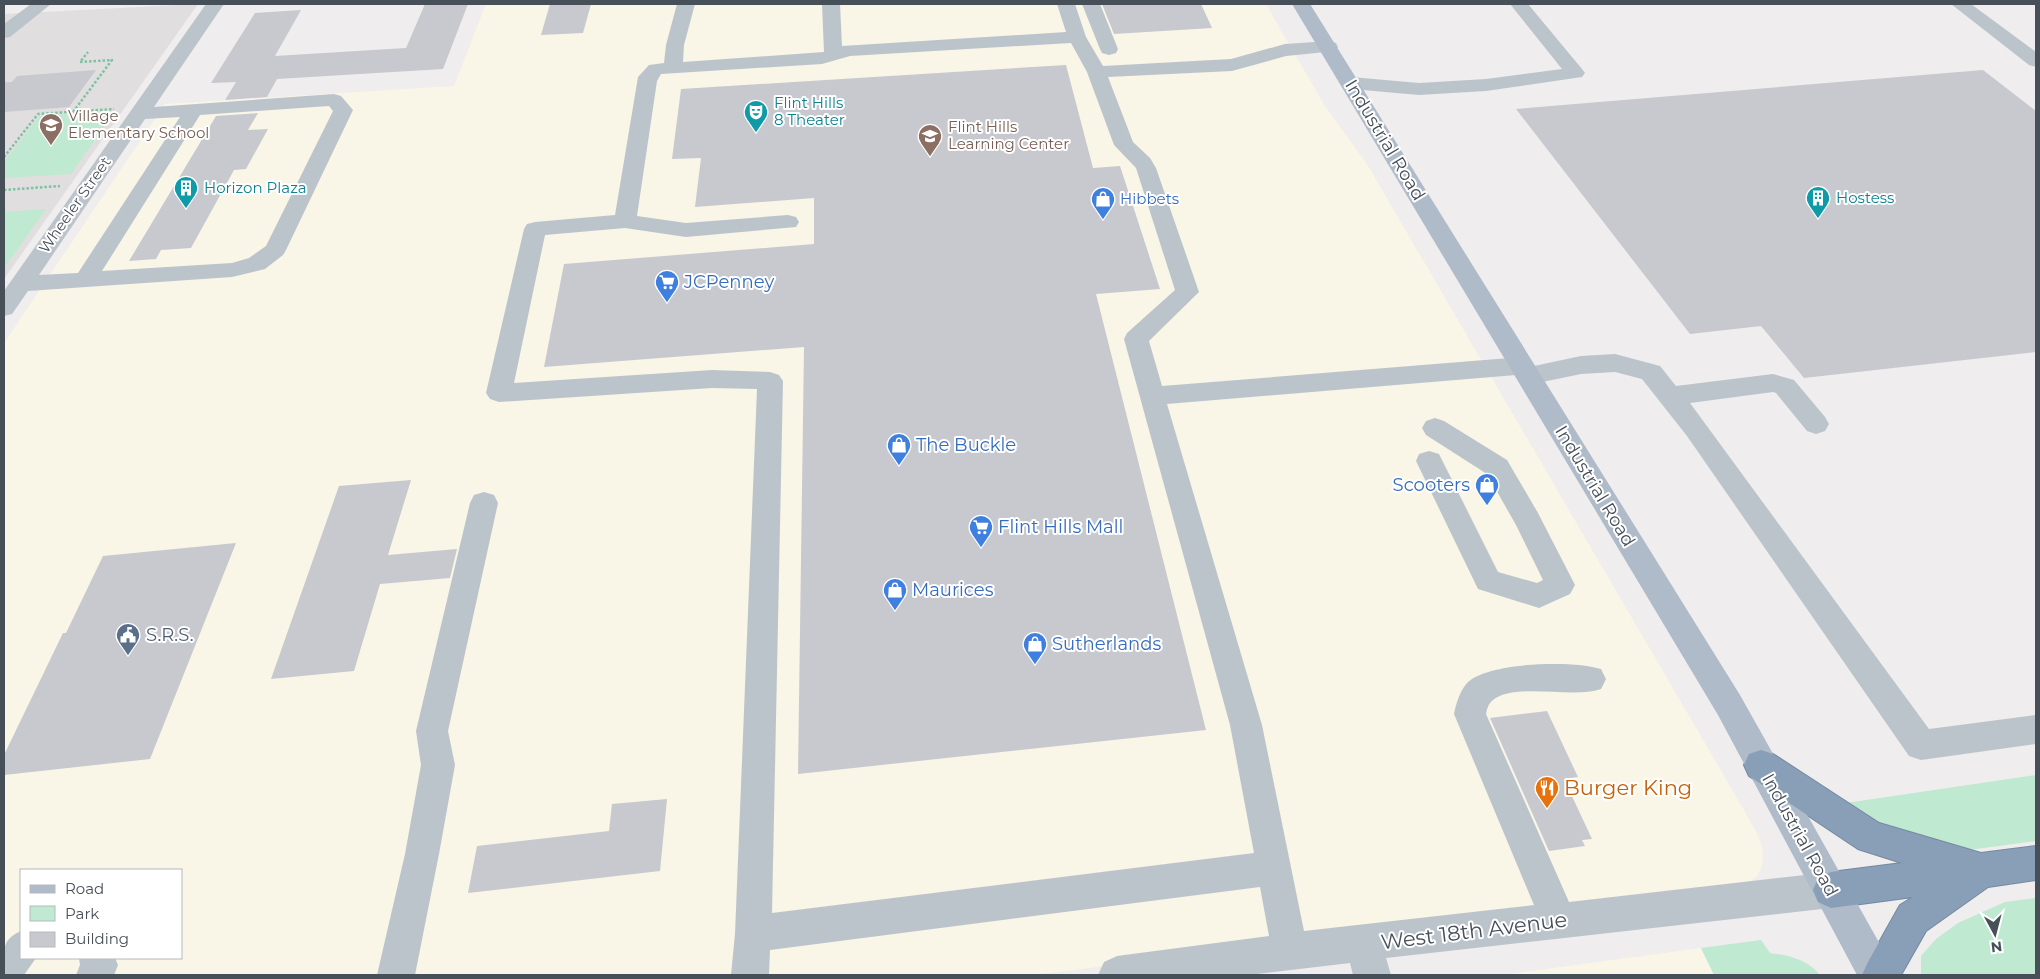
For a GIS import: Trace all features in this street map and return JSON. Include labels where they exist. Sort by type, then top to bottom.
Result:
[{"type":"highway","points":[[1761,765],[1870,837],[1980,870]]},
{"type":"highway","points":[[1831,890],[2036,863]]},
{"type":"highway","points":[[1881,975],[1913,918],[1980,870]]},
{"type":"main road","name":"Industrial Road","points":[[1301,4],[1351,83],[1729,705],[1877,975]]},
{"type":"street","points":[[4,33],[42,4]]},
{"type":"street","name":"Wheeler Street","points":[[4,308],[215,4]]},
{"type":"street","points":[[673,68],[676,45],[686,4]]},
{"type":"street","points":[[831,4],[833,55]]},
{"type":"street","points":[[1066,4],[1077,37],[1097,72],[1124,145],[1143,162],[1146,168],[1187,292],[1136,339],[1246,725],[1290,952]]},
{"type":"street","points":[[1091,4],[1109,49]]},
{"type":"street","points":[[1351,83],[1419,89],[1486,85],[1575,72],[1519,4]]},
{"type":"street","points":[[1960,4],[2036,61]]},
{"type":"street","points":[[625,221],[648,77],[656,69],[822,58],[849,50],[1077,37]]},
{"type":"street","points":[[1097,72],[1232,65],[1285,50],[1329,47]]},
{"type":"street","points":[[20,284],[232,270],[257,264],[275,250],[343,110],[334,100],[138,114]]},
{"type":"street","points":[[85,280],[194,110]]},
{"type":"street","points":[[750,975],[753,934],[770,381],[712,379],[499,393],[535,229],[625,221],[686,230],[788,222]]},
{"type":"street","points":[[1152,396],[1525,371],[1615,363],[1651,372],[1696,429],[1921,745],[2036,730]]},
{"type":"street","points":[[1670,396],[1773,383],[1785,386],[1816,424]]},
{"type":"street","points":[[1429,461],[1488,581],[1539,596],[1560,585],[1528,521],[1496,467],[1435,428]]},
{"type":"street","points":[[396,975],[422,854],[438,765],[432,731],[484,503]]},
{"type":"street","points":[[1558,921],[1470,714],[1472,702],[1481,691],[1494,684],[1535,678],[1590,679]]},
{"type":"street","points":[[753,934],[1274,868]]},
{"type":"street","name":"West 18th Avenue","points":[[1117,975],[1290,952],[1368,960],[1558,921],[1831,890]]},
{"type":"street","points":[[4,971],[20,950]]},
{"type":"street","points":[[95,975],[99,965],[98,959]]},
{"type":"path","points":[[73,112],[112,60],[80,62],[88,52]]},
{"type":"path","points":[[4,157],[38,114],[114,109]]},
{"type":"path","points":[[4,190],[62,186]]},
{"type":"shaded area","name":"Village Elementary School","points":[[198,4],[4,279],[4,14]]},
{"type":"shaded area","name":"Flint Hills Mall","points":[[486,4],[1266,4],[1325,106],[1367,164],[1744,810],[1759,837],[1763,853],[1762,865],[1758,875],[1749,883],[1735,889],[1032,975],[4,975],[4,343],[165,104],[454,86]]},
{"type":"shaded area","points":[[1701,948],[1714,975],[1501,975]]},
{"type":"green space","points":[[115,111],[71,174],[4,178],[4,162],[40,116]]},
{"type":"green space","points":[[46,209],[4,268],[4,212]]},
{"type":"green space","points":[[2036,775],[2036,841],[1969,850],[1872,822],[1846,803]]},
{"type":"green space","points":[[2036,898],[2036,975],[1921,975],[1921,956],[1936,939],[1958,923],[2005,902]]},
{"type":"green space","points":[[1761,940],[1770,953],[1784,955],[1804,962],[1820,975],[1714,975],[1701,948]]},
{"type":"building","points":[[425,4],[468,4],[443,69],[277,79],[267,97],[225,100],[236,82],[211,83],[255,13],[301,10],[275,56],[406,48]]},
{"type":"building","points":[[550,4],[591,4],[583,33],[541,35]]},
{"type":"building","points":[[1102,4],[1201,4],[1212,28],[1114,34]]},
{"type":"building","name":"Flint Hills Mall","points":[[1066,65],[1093,168],[1120,166],[1160,289],[1096,294],[1206,730],[798,774],[804,347],[544,367],[564,264],[814,244],[814,198],[695,207],[701,158],[672,159],[681,89]]},
{"type":"building","points":[[96,70],[69,107],[4,112],[4,82],[12,82],[17,76]]},
{"type":"building","name":"Hostess","points":[[1983,70],[2036,111],[2036,352],[1804,378],[1761,326],[1690,334],[1516,109]]},
{"type":"building","name":"Horizon Plaza","points":[[258,113],[248,130],[268,129],[246,169],[234,170],[191,248],[161,250],[156,259],[129,261],[216,116]]},
{"type":"building","points":[[411,480],[388,555],[457,549],[450,578],[380,584],[354,671],[271,679],[339,486]]},
{"type":"building","points":[[236,543],[150,759],[4,775],[4,755],[63,633],[66,633],[103,556]]},
{"type":"building","name":"Burger King","points":[[1547,711],[1578,777],[1564,779],[1592,839],[1582,840],[1585,846],[1549,851],[1490,718]]},
{"type":"building","points":[[667,799],[660,871],[468,893],[477,846],[609,831],[612,804]]},
{"type":"place","name":"Flint Hills 8 Theater","points":[[756,133]]},
{"type":"place","name":"Village Elementary School","points":[[51,146]]},
{"type":"place","name":"Flint Hills Learning Center","points":[[930,157]]},
{"type":"place","name":"Horizon Plaza","points":[[186,209]]},
{"type":"place","name":"Hostess","points":[[1818,219]]},
{"type":"place","name":"Hibbets","points":[[1103,220]]},
{"type":"place","name":"JCPenney","points":[[667,303]]},
{"type":"place","name":"The Buckle","points":[[899,466]]},
{"type":"place","name":"Scooters","points":[[1487,506]]},
{"type":"place","name":"Flint Hills Mall","points":[[981,548]]},
{"type":"place","name":"Maurices","points":[[895,611]]},
{"type":"place","name":"S.R.S.","points":[[128,656]]},
{"type":"place","name":"Sutherlands","points":[[1035,665]]},
{"type":"place","name":"Burger King","points":[[1547,809]]}]
